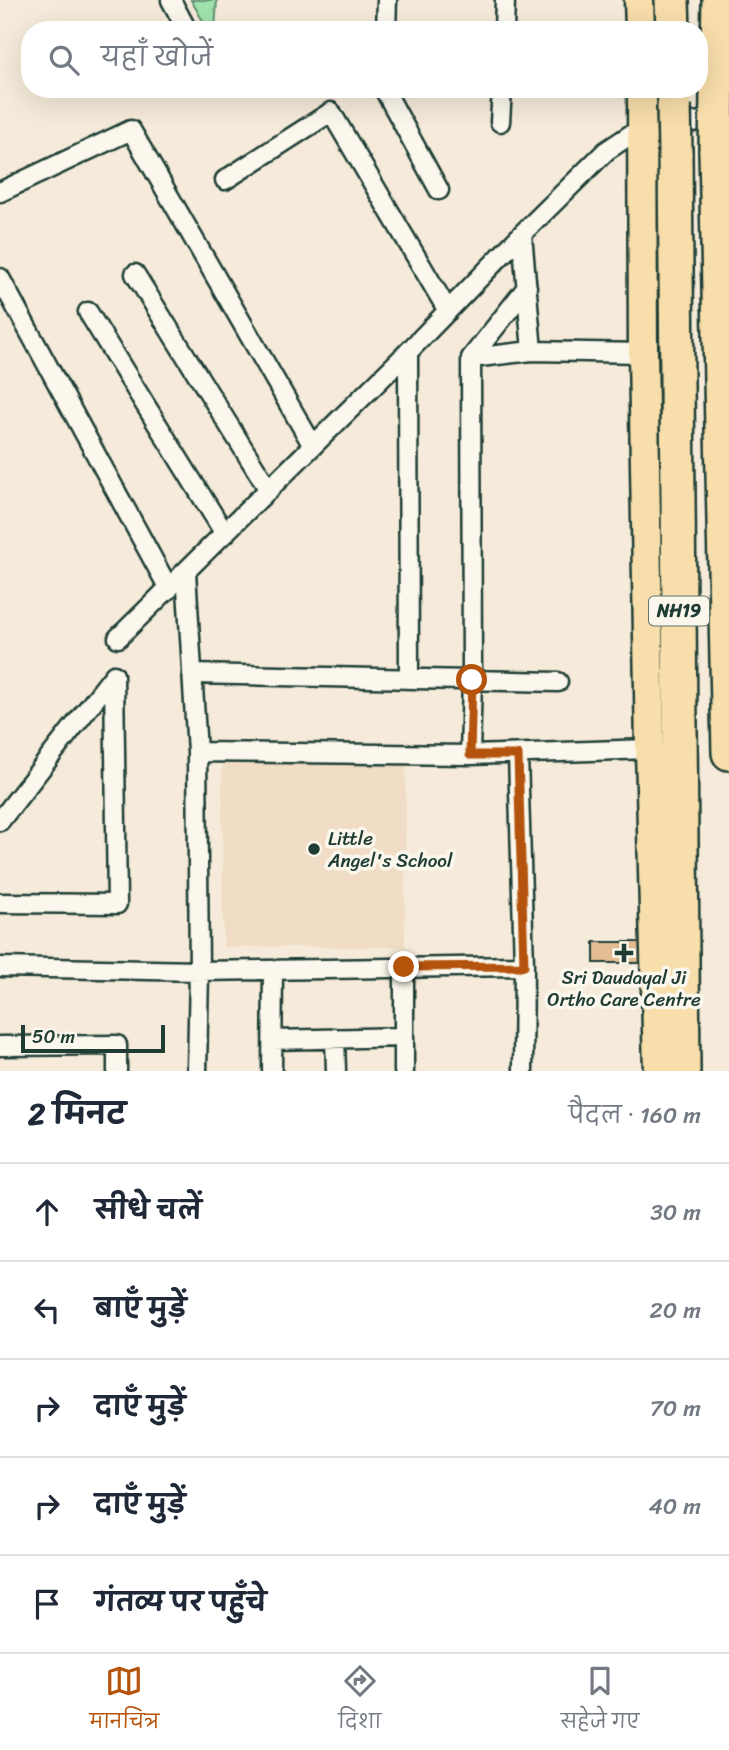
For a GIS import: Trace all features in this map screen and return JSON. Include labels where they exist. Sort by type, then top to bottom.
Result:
[{"type":"highway","points":[[672,0],[673,21]]},
{"type":"highway","name":"NH19","points":[[719,0],[716,150],[729,753]]},
{"type":"highway","name":"NH19","points":[[674,98],[683,1071]]},
{"type":"main road","points":[[639,0],[640,21]]},
{"type":"main road","points":[[642,98],[643,353],[658,1071]]},
{"type":"street","points":[[172,0],[182,21]]},
{"type":"street","points":[[386,21],[387,0]]},
{"type":"street","points":[[504,21],[505,0]]},
{"type":"street","points":[[389,98],[439,190]]},
{"type":"street","points":[[500,121],[501,98]]},
{"type":"street","points":[[225,180],[331,112],[448,311]]},
{"type":"street","points":[[118,638],[408,352],[606,151],[630,135],[643,131],[729,116]]},
{"type":"street","points":[[0,192],[131,130],[313,446]]},
{"type":"street","points":[[522,234],[532,351]]},
{"type":"street","points":[[135,274],[269,490]]},
{"type":"street","points":[[0,278],[169,589]]},
{"type":"street","points":[[470,755],[471,359],[527,287]]},
{"type":"street","points":[[88,312],[225,534]]},
{"type":"street","points":[[471,359],[532,351],[643,353]]},
{"type":"street","points":[[408,352],[409,679]]},
{"type":"street","points":[[186,572],[197,752],[197,1071]]},
{"type":"street","points":[[192,674],[558,682]]},
{"type":"street","points":[[0,821],[114,676],[117,904],[0,903]]},
{"type":"street","points":[[197,752],[518,755],[650,749]]},
{"type":"street","points":[[518,755],[524,966],[523,1071]]},
{"type":"street","points":[[0,967],[199,971],[524,966]]},
{"type":"street","points":[[404,967],[404,1071]]},
{"type":"street","points":[[272,1071],[273,970]]},
{"type":"street","points":[[272,1040],[404,1037]]},
{"type":"street","points":[[335,1038],[336,1071]]},
{"type":"street","points":[[0,1046],[117,1045],[117,1071]]},
{"type":"shaded area","name":"Little Angel's School","points":[[222,750],[406,751],[405,947],[223,947]]},
{"type":"green space","points":[[191,0],[217,0],[216,21],[203,21]]},
{"type":"building","points":[[594,942],[645,942],[644,963],[594,963]]},
{"type":"place","name":"Little Angel's School","points":[[314,849]]},
{"type":"place","name":"Sri Daudayal Ji Ortho Care Centre","points":[[624,953]]},
{"type":"route","points":[[404,967],[524,966],[518,755],[470,755],[472,680]]}]
